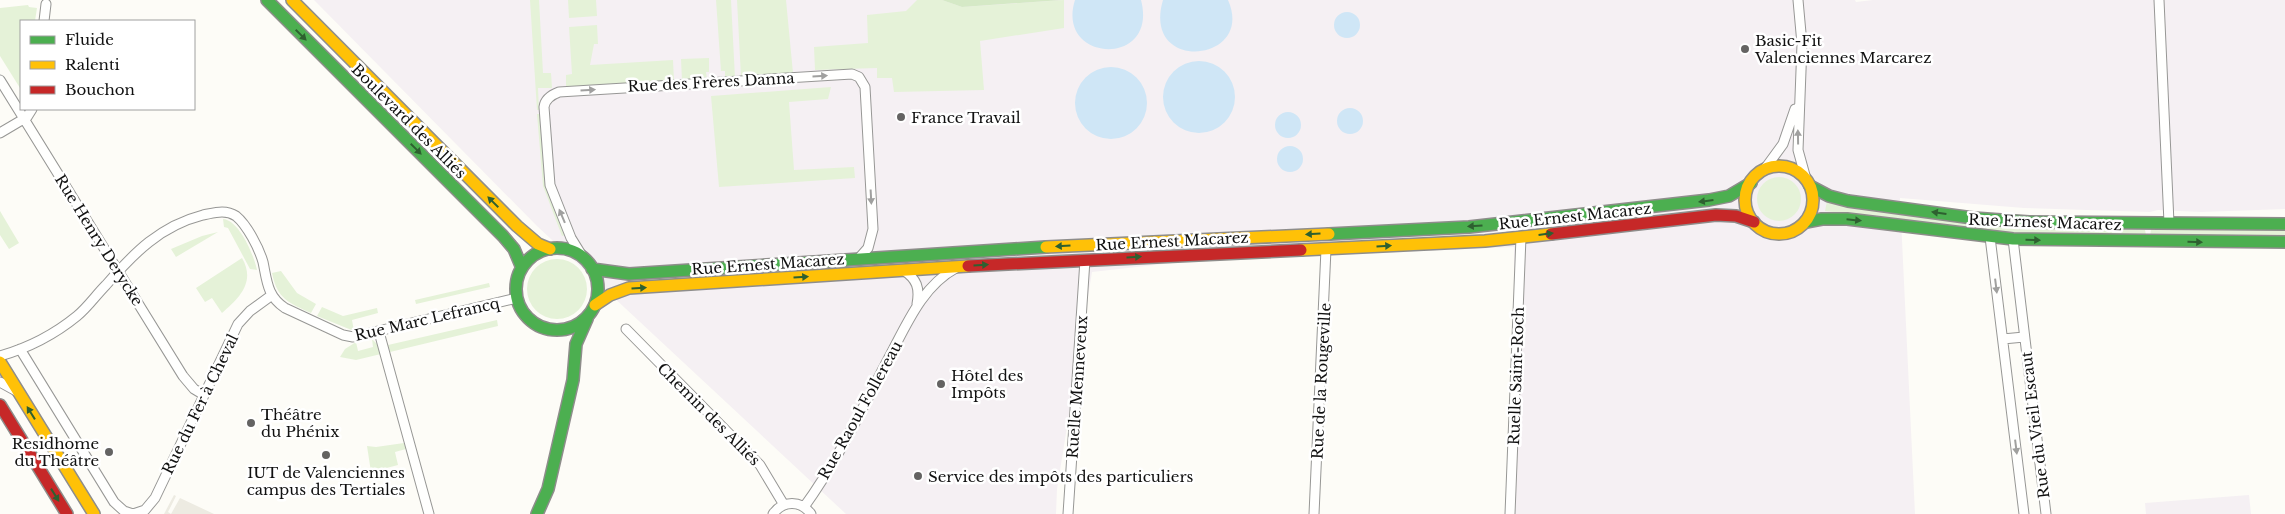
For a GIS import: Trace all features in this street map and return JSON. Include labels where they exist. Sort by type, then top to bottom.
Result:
[{"type":"main road","name":"Boulevard des Alliés","points":[[267,0],[507,240],[517,254],[522,268]]},
{"type":"main road","name":"Boulevard des Alliés","points":[[292,0],[517,226],[534,241],[550,249]]},
{"type":"main road","name":"Rue Ernest Macarez","points":[[592,269],[629,274],[860,258],[1480,226],[1709,200],[1729,196],[1751,183],[1764,170],[1775,167],[1797,172],[1808,183],[1829,196],[1848,201],[1987,219],[2029,222],[2285,224]]},
{"type":"main road","points":[[1751,183],[1746,193],[1746,205],[1754,222]]},
{"type":"main road","points":[[1806,222],[1813,204],[1808,183]]},
{"type":"main road","name":"Rue Ernest Macarez","points":[[592,310],[610,295],[629,288],[903,270],[1326,249],[1521,237],[1716,215],[1736,216],[1754,222],[1766,231],[1781,234],[1794,231],[1806,222],[1822,218],[1847,219],[2013,239],[2285,242]]},
{"type":"main road","points":[[537,514],[548,489],[569,398],[578,336],[592,310],[598,287],[592,269],[584,259],[571,251],[550,249],[536,254],[522,268],[517,282],[517,298],[530,319],[542,327],[557,330],[574,326],[592,310]]},
{"type":"main road","points":[[557,330],[569,341],[575,352]]},
{"type":"main road","points":[[0,362],[94,514]]},
{"type":"main road","points":[[0,405],[67,514]]},
{"type":"street","points":[[1798,0],[1802,44],[1798,150],[1808,183]]},
{"type":"street","points":[[2158,0],[2169,224]]},
{"type":"street","points":[[44,20],[46,4]]},
{"type":"street","name":"Rue des Frères Danna","points":[[584,259],[571,238],[550,185],[544,107],[551,96],[559,92],[852,74],[859,77],[865,87],[873,229],[868,248],[860,258]]},
{"type":"street","name":"Rue Henry Derycke","points":[[0,80],[183,376],[194,389],[204,395]]},
{"type":"street","points":[[1764,170],[1783,144],[1799,94]]},
{"type":"street","points":[[0,133],[24,119],[31,110]]},
{"type":"street","points":[[0,356],[51,334],[73,319],[137,251],[164,231],[193,218],[225,212],[240,221],[257,248],[272,295]]},
{"type":"street","name":"Ruelle Saint-Roch","points":[[1510,514],[1521,237]]},
{"type":"street","name":"Rue du Vieil Escaut","points":[[1990,237],[2024,514]]},
{"type":"street","name":"Rue du Vieil Escaut","points":[[2013,239],[2046,514]]},
{"type":"street","name":"Rue de la Rougeville","points":[[1314,514],[1326,249]]},
{"type":"street","name":"Ruelle Menneveux","points":[[1068,514],[1085,260]]},
{"type":"street","name":"Rue Raoul Follereau","points":[[804,507],[829,469],[914,311],[934,285],[958,267]]},
{"type":"street","name":"Rue Raoul Follereau","points":[[903,270],[915,280],[919,289],[914,311]]},
{"type":"street","name":"Rue Marc Lefrancq","points":[[272,295],[285,308],[343,335],[353,337],[517,298]]},
{"type":"street","name":"Rue du Fer à Cheval","points":[[20,349],[114,502],[124,511],[133,514],[145,510],[155,498],[238,324],[244,316],[272,295]]},
{"type":"street","name":"Chemin des Alliés","points":[[626,329],[760,464],[784,505]]},
{"type":"street","points":[[379,332],[429,514]]},
{"type":"street","name":"Rue du Vieil Escaut","points":[[2003,339],[2024,336]]},
{"type":"street","points":[[0,382],[18,392]]},
{"type":"street","points":[[773,514],[784,505],[795,504],[804,507],[811,514]]},
{"type":"shaded area","points":[[314,0],[1855,0],[1856,2],[1873,0],[2285,0],[2285,209],[2201,212],[2158,210],[2150,212],[2024,208],[1900,198],[1915,514],[1514,514],[1514,247],[1190,261],[1092,272],[1057,489],[1056,514],[846,514],[537,226]]},
{"type":"shaded area","points":[[174,495],[176,496],[168,512],[171,514],[164,514]]},
{"type":"shaded area","points":[[2249,495],[2251,514],[2146,514],[2145,503]]},
{"type":"shaded area","points":[[180,498],[214,514],[171,514]]},
{"type":"green space","points":[[530,0],[539,0],[543,73],[551,73],[552,88],[538,88],[539,110],[537,110]]},
{"type":"green space","points":[[568,0],[596,0],[597,16],[569,18]]},
{"type":"green space","points":[[716,0],[731,0],[735,78],[725,79],[725,71],[721,71]]},
{"type":"green space","points":[[737,0],[786,0],[793,73],[741,77]]},
{"type":"green space","points":[[917,0],[942,0],[962,7],[1064,0],[1064,28],[980,41],[984,90],[894,92],[892,78],[877,78],[877,68],[815,70],[814,47],[868,43],[867,15],[906,11]]},
{"type":"green space","points":[[942,0],[1062,0],[962,7]]},
{"type":"green space","points":[[28,5],[29,7],[37,8],[35,20],[20,20],[20,88],[0,56],[0,8]]},
{"type":"green space","points":[[597,25],[598,44],[594,44],[590,65],[673,60],[674,81],[566,87],[566,75],[572,74],[569,27]]},
{"type":"green space","points":[[709,58],[709,72],[706,72],[707,79],[682,81],[681,59]]},
{"type":"green space","points":[[831,87],[828,99],[789,102],[794,170],[854,167],[855,178],[719,187],[711,96]]},
{"type":"green space","points":[[537,114],[540,114],[545,184],[566,235],[562,236],[543,186]]},
{"type":"green space","points":[[1779,177],[1791,181],[1797,187],[1801,199],[1797,211],[1791,217],[1779,221],[1767,217],[1761,211],[1757,199],[1761,187],[1767,181]]},
{"type":"green space","points":[[1827,201],[2031,228],[2145,230],[2146,235],[2014,234],[1825,211]]},
{"type":"green space","points":[[0,211],[19,243],[9,249],[0,235]]},
{"type":"green space","points":[[223,219],[235,225],[245,239],[257,270],[250,269],[228,228],[224,227]]},
{"type":"green space","points":[[2151,229],[2285,230],[2285,236],[2150,236]]},
{"type":"green space","points":[[218,232],[176,257],[171,249],[202,236]]},
{"type":"green space","points":[[242,258],[247,275],[244,289],[222,313],[212,298],[205,302],[196,288]]},
{"type":"green space","points":[[557,259],[573,264],[578,268],[582,273],[587,289],[582,305],[578,310],[573,314],[557,319],[541,314],[536,310],[532,305],[527,289],[532,273],[536,268],[541,264]]},
{"type":"green space","points":[[281,271],[297,293],[316,304],[311,313],[290,303],[277,289],[272,273]]},
{"type":"green space","points":[[489,283],[490,287],[416,304],[415,300]]},
{"type":"green space","points":[[322,307],[343,316],[377,308],[378,313],[352,320],[354,331],[317,316]]},
{"type":"green space","points":[[497,320],[498,326],[390,352],[388,345]]},
{"type":"green space","points":[[372,339],[378,345],[381,354],[356,360],[340,357],[345,349],[356,342],[358,351],[373,347]]},
{"type":"green space","points":[[404,443],[406,449],[395,452],[398,465],[371,472],[367,446],[376,447]]},
{"type":"water","points":[[1075,0],[1141,0],[1143,22],[1135,38],[1123,46],[1107,49],[1092,46],[1079,36],[1073,21]]},
{"type":"water","points":[[1163,0],[1228,0],[1232,21],[1227,37],[1214,47],[1198,51],[1181,49],[1168,40],[1161,24]]},
{"type":"water","points":[[1347,12],[1356,16],[1360,25],[1356,34],[1347,38],[1338,34],[1334,25],[1338,16]]},
{"type":"water","points":[[1199,61],[1213,64],[1225,71],[1232,83],[1235,97],[1232,111],[1225,123],[1213,130],[1199,133],[1185,130],[1173,123],[1166,111],[1163,97],[1166,83],[1173,71],[1185,64]]},
{"type":"water","points":[[1111,67],[1125,70],[1137,77],[1144,89],[1147,103],[1144,117],[1137,129],[1125,136],[1111,139],[1097,136],[1085,129],[1078,117],[1075,103],[1078,89],[1085,77],[1097,70]]},
{"type":"water","points":[[1350,108],[1359,112],[1363,121],[1359,130],[1350,134],[1341,130],[1337,121],[1341,112]]},
{"type":"water","points":[[1288,112],[1297,116],[1301,125],[1297,134],[1288,138],[1279,134],[1275,125],[1279,116]]},
{"type":"water","points":[[1290,146],[1299,150],[1303,159],[1299,168],[1290,172],[1281,168],[1277,159],[1281,150]]},
{"type":"traffic: fast","points":[[267,0],[503,236],[514,249],[522,268]]},
{"type":"traffic: fast","points":[[1329,234],[1469,227],[1709,200],[1729,196],[1751,183]]},
{"type":"traffic: fast","points":[[1810,186],[1829,196],[1848,201],[1973,218],[2029,222],[2285,224]]},
{"type":"traffic: fast","points":[[1806,222],[1822,219],[1847,219],[2013,239],[2285,242]]},
{"type":"traffic: fast","points":[[592,269],[629,274],[1046,247]]},
{"type":"traffic: fast","points":[[557,248],[573,251],[586,260],[595,273],[598,289],[595,305],[586,318],[573,327],[557,330],[541,327],[528,318],[519,305],[516,289],[519,273],[528,260],[541,251],[557,248]]},
{"type":"traffic: fast","points":[[537,514],[548,489],[573,380],[576,344],[587,319]]},
{"type":"traffic: slow","points":[[292,0],[517,226],[538,244],[550,249]]},
{"type":"traffic: slow","points":[[1779,166],[1792,169],[1803,176],[1810,187],[1813,200],[1810,213],[1803,224],[1792,231],[1779,234],[1766,231],[1755,224],[1748,213],[1745,200],[1748,187],[1755,176],[1766,169],[1779,166]]},
{"type":"traffic: slow","points":[[1046,247],[1329,234]]},
{"type":"traffic: slow","points":[[1301,250],[1485,241],[1551,234]]},
{"type":"traffic: slow","points":[[595,305],[610,295],[629,288],[968,266]]},
{"type":"traffic: slow","points":[[0,362],[94,514]]},
{"type":"traffic: jam","points":[[1551,234],[1716,215],[1736,216],[1754,222]]},
{"type":"traffic: jam","points":[[968,266],[1301,250]]},
{"type":"traffic: jam","points":[[0,405],[67,514]]},
{"type":"place","name":"Basic-Fit Valenciennes Marcarez","points":[[1745,49]]},
{"type":"place","name":"France Travail","points":[[901,117]]},
{"type":"place","name":"Hôtel des Impôts","points":[[941,384]]},
{"type":"place","name":"Théâtre du Phénix","points":[[251,423]]},
{"type":"place","name":"Residhome du Théâtre","points":[[109,452]]},
{"type":"place","name":"IUT de Valenciennes campus des Tertiales","points":[[326,455]]},
{"type":"place","name":"Service des impôts des particuliers","points":[[918,476]]}]
